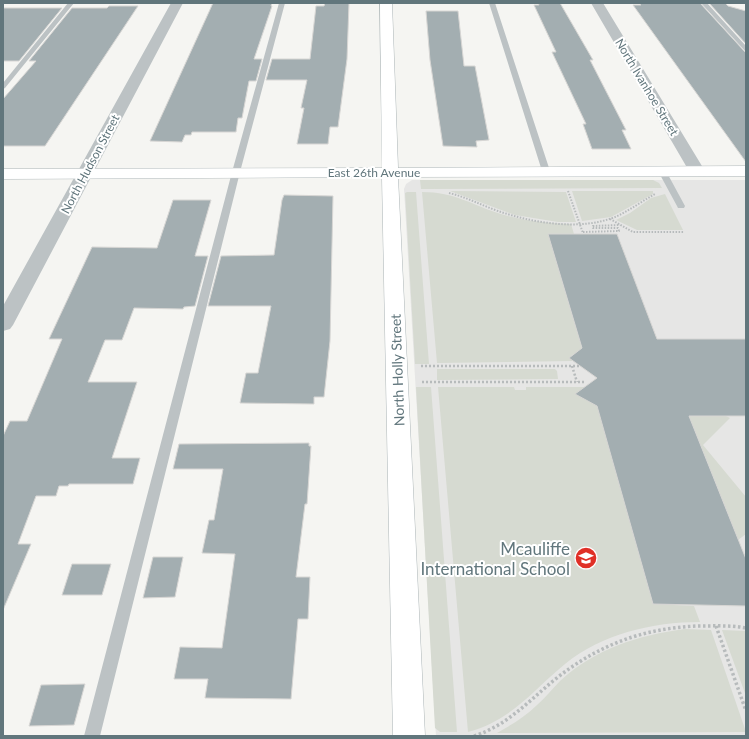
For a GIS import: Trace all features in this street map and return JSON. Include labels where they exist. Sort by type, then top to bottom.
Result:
[{"type":"street","name":"North Hudson Street","points":[[3,325],[177,3]]},
{"type":"street","name":"North Holly Street","points":[[386,3],[390,172],[409,736]]},
{"type":"street","name":"North Ivanhoe Street","points":[[598,3],[697,171]]},
{"type":"street","name":"East 26th Avenue","points":[[3,174],[746,171]]},
{"type":"lane","points":[[3,87],[72,3]]},
{"type":"lane","points":[[92,736],[236,172],[282,3]]},
{"type":"lane","points":[[492,3],[546,171]]},
{"type":"lane","points":[[704,3],[746,50]]},
{"type":"lane","points":[[662,171],[681,206]]},
{"type":"path","points":[[568,190],[583,233],[619,231],[618,228],[594,228],[593,226],[620,225]]},
{"type":"path","points":[[444,192],[519,217],[557,222],[580,223],[610,219],[629,210],[657,193],[657,190]]},
{"type":"path","points":[[610,219],[632,232],[684,232]]},
{"type":"path","points":[[414,366],[580,366]]},
{"type":"path","points":[[572,366],[577,382]]},
{"type":"path","points":[[415,382],[584,382]]},
{"type":"path","points":[[474,736],[501,723],[529,702],[568,668],[605,645],[646,632],[670,627],[728,625],[746,628]]},
{"type":"path","points":[[716,626],[746,712]]},
{"type":"shaded area","name":"Mcauliffe International School","points":[[412,180],[746,180],[746,736],[436,736],[404,189],[406,184]]},
{"type":"shaded area","points":[[420,180],[653,180],[659,183],[662,188],[421,189]]},
{"type":"shaded area","points":[[450,191],[566,192],[576,222],[558,222],[515,215]]},
{"type":"shaded area","points":[[572,191],[653,191],[653,194],[611,217],[582,221]]},
{"type":"shaded area","points":[[416,192],[429,364],[415,364],[405,193]]},
{"type":"shaded area","points":[[422,192],[444,194],[501,214],[527,220],[571,224],[574,234],[548,234],[583,352],[577,352],[571,356],[573,361],[437,363]]},
{"type":"shaded area","points":[[665,194],[683,230],[637,230],[616,220],[630,213],[651,198]]},
{"type":"shaded area","points":[[437,369],[555,369],[557,371],[558,379],[437,380]]},
{"type":"shaded area","points":[[416,387],[431,387],[457,732],[440,732],[435,728]]},
{"type":"shaded area","points":[[438,387],[514,387],[515,390],[526,390],[526,387],[585,387],[579,391],[581,397],[596,401],[653,604],[694,606],[700,622],[664,624],[646,627],[611,638],[595,645],[565,664],[509,713],[483,727],[468,732]]},
{"type":"shaded area","points":[[689,416],[726,416],[730,418],[703,445],[746,497],[746,534],[738,540]]},
{"type":"shaded area","points":[[685,629],[711,630],[746,732],[497,733],[528,713],[560,681],[588,660],[618,645],[651,635]]},
{"type":"shaded area","points":[[722,630],[746,631],[746,696]]},
{"type":"building","points":[[213,3],[272,3],[254,59],[262,59],[256,81],[249,81],[242,118],[238,118],[236,132],[192,132],[191,135],[185,135],[182,142],[150,141]]},
{"type":"building","points":[[325,3],[349,3],[347,59],[338,127],[330,127],[328,144],[297,144],[304,108],[301,108],[307,80],[266,80],[272,59],[310,59],[316,6],[324,6]]},
{"type":"building","points":[[538,3],[560,3],[593,60],[590,60],[626,130],[622,130],[631,149],[592,149],[583,124],[586,124],[552,52],[556,52],[534,5],[539,5]]},
{"type":"building","points":[[639,3],[700,3],[746,53],[746,162],[633,5],[641,5]]},
{"type":"building","points":[[709,3],[725,3],[728,6],[746,11],[746,44]]},
{"type":"building","points":[[109,6],[138,6],[45,146],[3,146],[3,99],[36,61],[29,61],[72,8],[107,8]]},
{"type":"building","points":[[3,8],[62,8],[19,61],[3,61]]},
{"type":"building","points":[[426,11],[458,11],[464,66],[475,66],[489,140],[476,141],[477,147],[443,146],[430,60]]},
{"type":"building","points":[[284,195],[333,196],[330,341],[324,397],[314,397],[314,404],[240,403],[246,373],[258,373],[271,306],[208,306],[221,256],[274,255]]},
{"type":"building","points":[[173,200],[211,200],[195,256],[208,256],[195,306],[184,307],[183,309],[134,308],[122,340],[105,340],[88,382],[137,382],[112,458],[140,458],[133,484],[69,484],[68,486],[59,486],[56,496],[36,496],[18,544],[31,544],[3,610],[3,436],[10,421],[27,421],[62,339],[49,339],[92,247],[157,248]]},
{"type":"building","points":[[548,234],[617,234],[657,339],[746,339],[746,416],[689,416],[746,559],[746,606],[653,604],[597,406],[575,394],[597,378],[569,358],[582,348]]},
{"type":"building","points":[[309,443],[309,446],[311,446],[307,504],[305,504],[296,577],[310,577],[308,619],[298,619],[291,699],[205,698],[208,679],[174,679],[180,647],[222,648],[235,554],[202,553],[209,520],[214,520],[223,469],[173,469],[179,444]]},
{"type":"building","points":[[153,557],[183,557],[175,597],[143,598]]},
{"type":"building","points":[[72,564],[111,564],[102,595],[62,595]]},
{"type":"building","points":[[85,684],[74,725],[29,726],[41,685]]},
{"type":"place","name":"Mcauliffe International School","points":[[586,558]]}]
